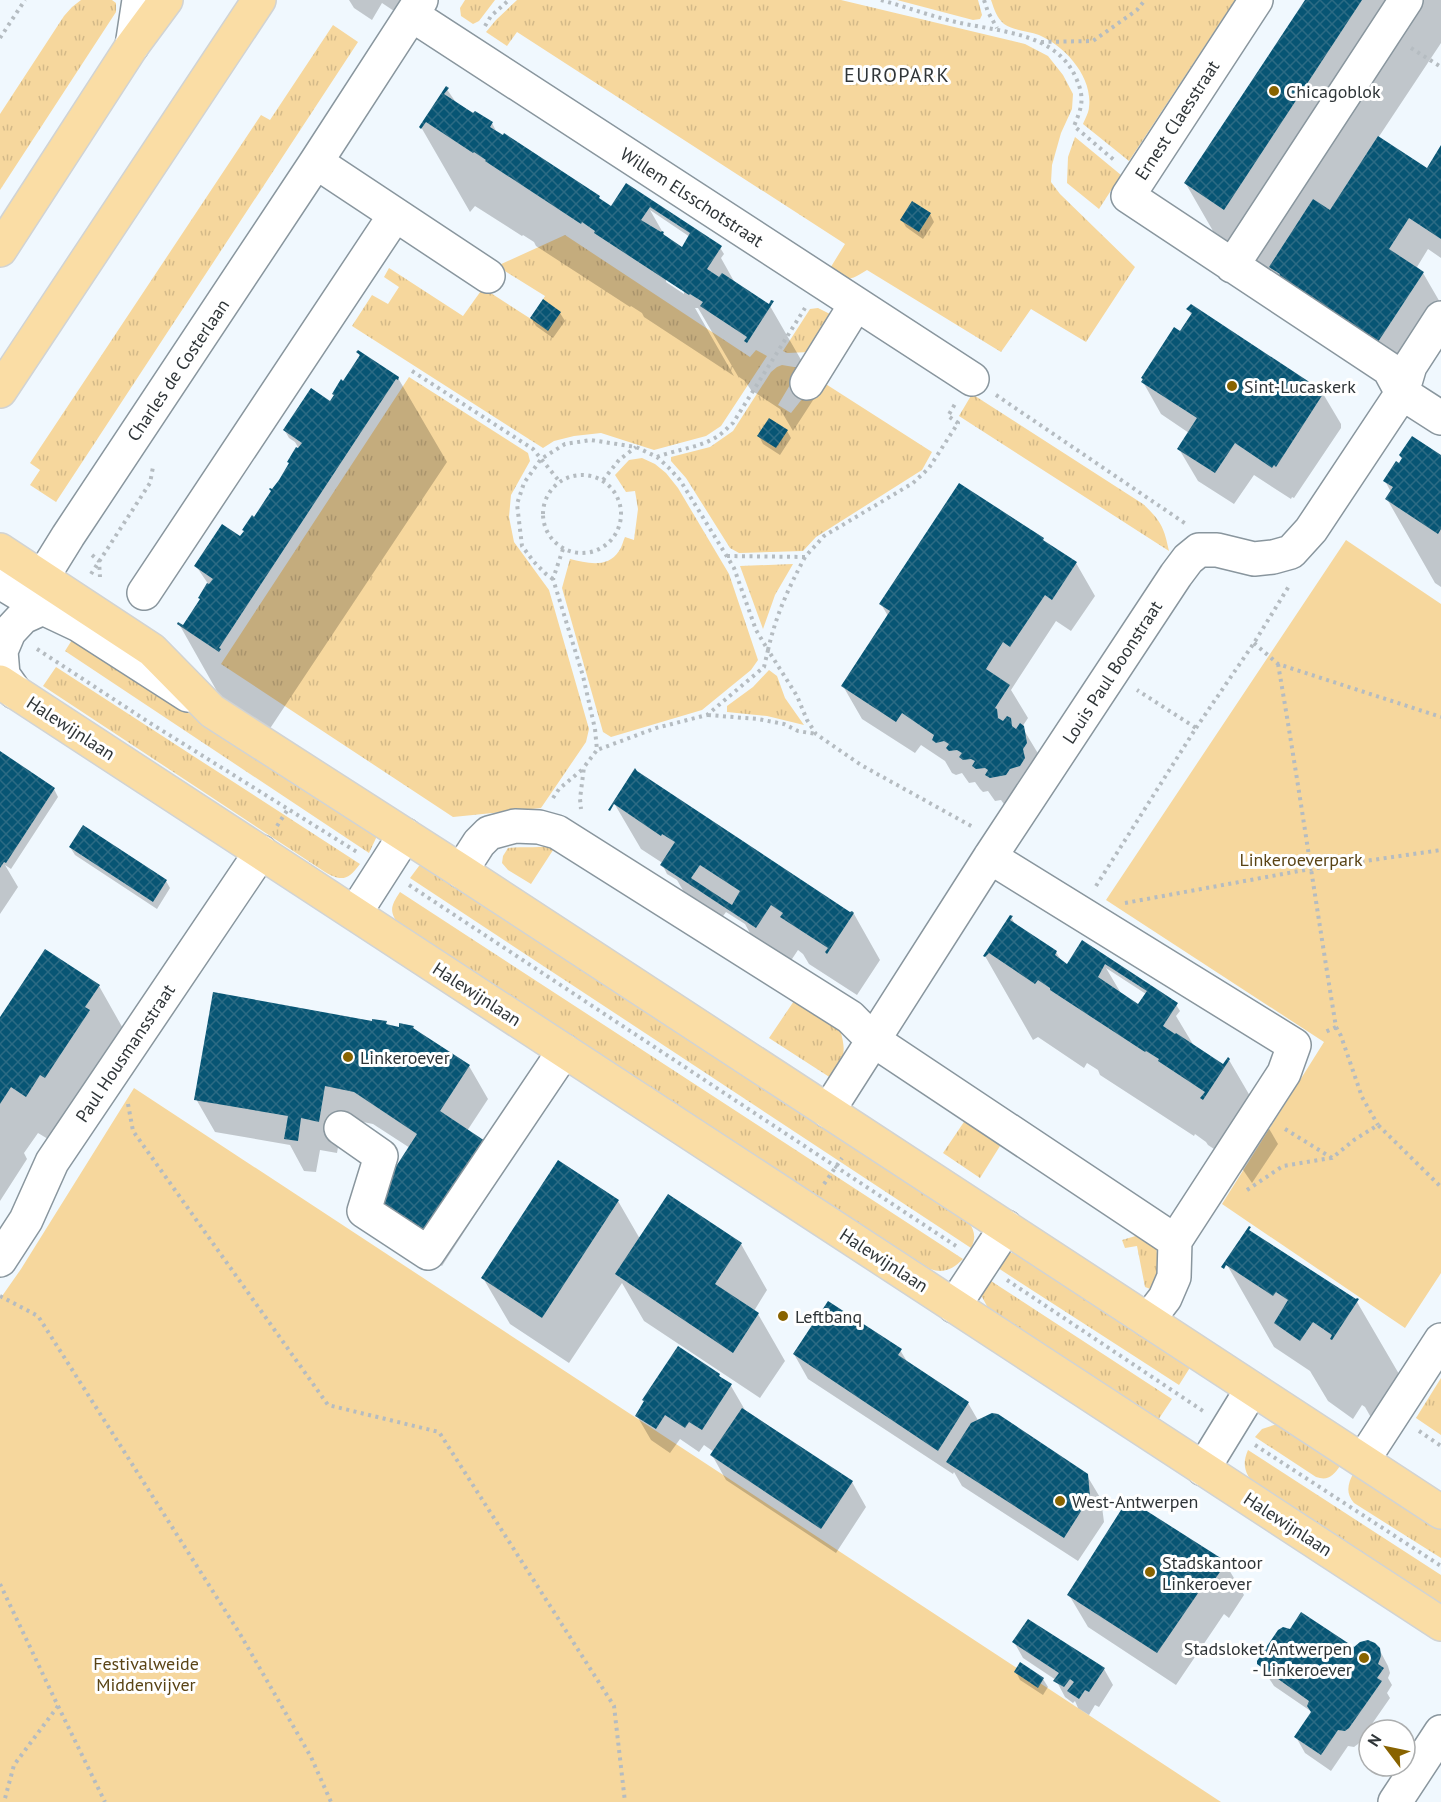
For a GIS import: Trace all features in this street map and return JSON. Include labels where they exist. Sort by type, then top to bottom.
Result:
[{"type":"main road","points":[[0,250],[132,46],[166,0]]},
{"type":"main road","points":[[0,391],[259,0]]},
{"type":"main road","points":[[0,550],[43,593],[152,651],[213,711],[1363,1461],[1438,1503]]},
{"type":"main road","name":"Halewijnlaan","points":[[8,687],[1441,1624]]},
{"type":"street","points":[[132,46],[140,0]]},
{"type":"street","name":"Ernest Claesstraat","points":[[1256,0],[1128,196],[1389,369],[1402,393],[1441,418]]},
{"type":"street","points":[[1232,266],[1406,0]]},
{"type":"street","name":"Charles de Costerlaan","points":[[43,593],[68,536],[417,7]]},
{"type":"street","name":"Willem Elsschotstraat","points":[[417,7],[821,281],[972,379]]},
{"type":"street","points":[[316,162],[488,276]]},
{"type":"street","points":[[144,593],[395,215]]},
{"type":"street","points":[[807,383],[856,304]]},
{"type":"street","points":[[1199,550],[1216,550],[1254,559],[1292,552],[1311,530],[1402,393],[1410,366],[1436,336]]},
{"type":"street","name":"Louis Paul Boonstraat","points":[[828,1111],[995,850],[1176,575],[1188,559],[1199,550]]},
{"type":"street","points":[[0,582],[43,593],[9,632],[1,651],[3,675],[8,687]]},
{"type":"street","points":[[461,871],[479,843],[489,833],[515,826],[539,827],[557,832],[850,1017],[873,1040],[1175,1241]]},
{"type":"street","points":[[355,913],[405,835]]},
{"type":"street","points":[[995,850],[1079,912],[1294,1045],[1284,1073],[1175,1241],[1174,1277],[1165,1298],[1148,1320]]},
{"type":"street","name":"Paul Housmansstraat","points":[[0,1260],[26,1220],[52,1162],[261,852]]},
{"type":"street","points":[[341,1128],[381,1156],[364,1211],[428,1253],[564,1051]]},
{"type":"street","points":[[954,1306],[1006,1227]]},
{"type":"street","points":[[1363,1461],[1441,1340]]},
{"type":"street","points":[[1203,1468],[1252,1389]]},
{"type":"street","points":[[1395,1802],[1441,1732]]},
{"type":"path","points":[[0,39],[25,0]]},
{"type":"path","points":[[881,0],[957,22],[997,29],[1040,42],[1056,52],[1071,66],[1080,87],[1082,106],[1074,126],[1138,180]]},
{"type":"path","points":[[984,0],[997,29]]},
{"type":"path","points":[[1040,42],[1093,41],[1137,10],[1145,0]]},
{"type":"path","points":[[657,457],[704,443],[719,436],[733,423],[821,281]]},
{"type":"path","points":[[412,371],[533,449],[560,482]]},
{"type":"path","points":[[707,715],[764,667],[774,624],[786,593],[805,557],[824,536],[913,483],[929,468],[958,423],[948,416],[972,379],[1191,527],[1199,550]]},
{"type":"path","points":[[597,750],[595,729],[583,676],[553,579],[540,568],[522,546],[517,504],[524,483],[541,459],[565,444],[591,440],[636,447],[657,457],[680,480],[734,568],[756,630],[797,696],[816,734],[861,765],[975,828],[995,850]]},
{"type":"path","points":[[603,480],[619,460],[636,447]]},
{"type":"path","points":[[589,475],[603,480],[620,501],[622,521],[615,537],[600,550],[584,554],[563,549],[547,533],[544,507],[550,492],[560,482],[574,476],[589,475]]},
{"type":"path","points":[[553,579],[563,549]]},
{"type":"path","points":[[727,556],[805,557]]},
{"type":"path","points":[[9,632],[150,723],[384,868],[1441,1566]]},
{"type":"path","points":[[1079,912],[1196,728],[1254,643],[1278,664],[1441,717]]},
{"type":"path","points":[[1278,664],[1336,1027],[1362,1096],[1378,1125],[1441,1187]]},
{"type":"path","points":[[1111,674],[1196,728]]},
{"type":"path","points":[[539,827],[559,789],[584,767],[597,750],[656,728],[707,715],[758,719],[816,734]]},
{"type":"path","points":[[584,767],[580,799],[585,849]]},
{"type":"path","points":[[1079,912],[1310,869],[1441,850]]},
{"type":"path","points":[[1294,1045],[1336,1027]]},
{"type":"path","points":[[120,1059],[133,1131],[328,1405],[439,1432],[614,1706],[626,1802]]},
{"type":"path","points":[[1258,1112],[1332,1158]]},
{"type":"path","points":[[1238,1196],[1282,1166],[1332,1158],[1354,1140],[1378,1125]]},
{"type":"path","points":[[807,1209],[860,1132]]},
{"type":"path","points":[[0,1296],[38,1316],[240,1634],[311,1757],[331,1802]]},
{"type":"path","points":[[0,1584],[105,1802]]},
{"type":"path","points":[[4,1802],[14,1764],[58,1706]]},
{"type":"green space","points":[[81,0],[112,0],[116,3],[116,12],[0,190],[0,114],[64,16]]},
{"type":"green space","points":[[465,0],[495,0],[479,21],[473,24],[461,16],[460,8]]},
{"type":"green space","points":[[517,0],[841,0],[1025,44],[1048,56],[1063,75],[1073,94],[1072,109],[1061,133],[1052,165],[1051,182],[1060,194],[1135,267],[1086,342],[1031,309],[1001,352],[867,270],[848,279],[829,270],[845,244],[517,32],[507,46],[486,32]]},
{"type":"green space","points":[[897,0],[978,0],[982,15],[980,19],[973,20]]},
{"type":"green space","points":[[991,0],[1235,0],[1129,161],[1083,124],[1089,109],[1089,96],[1087,85],[1075,64],[1049,40],[1004,24]]},
{"type":"green space","points":[[333,25],[358,42],[56,502],[30,485],[40,470],[30,463],[261,115],[270,120]]},
{"type":"green space","points":[[1075,137],[1121,175],[1099,209],[1067,183],[1068,157]]},
{"type":"green space","points":[[565,235],[750,357],[756,350],[767,356],[721,426],[706,436],[654,450],[601,433],[554,441],[543,448],[352,326],[372,295],[388,304],[399,287],[384,277],[389,268],[463,316],[483,288],[531,319],[545,296],[497,266]]},
{"type":"green space","points":[[818,308],[830,314],[831,320],[810,352],[787,353],[783,351],[810,309]]},
{"type":"green space","points":[[782,365],[800,368],[778,405],[791,413],[806,394],[821,381],[932,452],[922,470],[816,537],[803,551],[739,553],[730,548],[686,478],[671,461],[671,457],[710,447],[733,431],[771,372]]},
{"type":"green space","points":[[409,377],[528,453],[530,461],[511,495],[509,517],[514,542],[549,590],[589,729],[586,742],[541,808],[453,817],[221,664]]},
{"type":"green space","points":[[972,394],[1143,504],[1161,525],[1169,551],[959,416]]},
{"type":"green space","points":[[642,458],[655,464],[666,473],[678,488],[729,574],[758,660],[751,670],[702,710],[611,737],[603,732],[562,588],[570,559],[590,563],[603,562],[614,557],[625,537],[634,540],[638,509],[635,491],[626,492],[615,475],[629,460]]},
{"type":"green space","name":"Linkeroeverpark","points":[[1346,540],[1441,604],[1441,1273],[1405,1328],[1222,1204],[1324,1042],[1106,900]]},
{"type":"green space","points":[[793,564],[775,595],[763,629],[740,566]]},
{"type":"green space","points":[[77,632],[377,836],[369,853],[65,651]]},
{"type":"green space","points":[[56,667],[360,864],[344,878],[325,872],[43,686]]},
{"type":"green space","points":[[769,670],[777,676],[785,698],[804,725],[767,716],[727,712],[727,706],[753,687]]},
{"type":"green space","points":[[557,844],[531,884],[508,870],[502,863],[508,848]]},
{"type":"green space","points":[[426,864],[969,1222],[974,1235],[971,1248],[410,878],[419,866]]},
{"type":"green space","points":[[400,892],[963,1259],[948,1270],[930,1269],[400,926],[392,909]]},
{"type":"green space","points":[[796,998],[838,1023],[844,1046],[841,1064],[834,1080],[769,1038]]},
{"type":"green space","name":"Festivalweide Middenvijver","points":[[134,1088],[1221,1802],[0,1802],[0,1299]]},
{"type":"green space","points":[[970,1113],[1005,1138],[980,1178],[943,1153]]},
{"type":"green space","points":[[1146,1233],[1156,1246],[1160,1276],[1153,1290],[1145,1287],[1137,1246],[1125,1248],[1122,1240]]},
{"type":"green space","points":[[1020,1253],[1191,1366],[1179,1385],[998,1268],[1006,1255]]},
{"type":"green space","points":[[991,1281],[1172,1399],[1158,1420],[988,1308],[981,1295]]},
{"type":"green space","points":[[1441,1378],[1441,1435],[1416,1418]]},
{"type":"green space","points":[[1277,1424],[1339,1463],[1340,1466],[1330,1477],[1316,1477],[1255,1437],[1262,1429]]},
{"type":"green space","points":[[1248,1450],[1441,1575],[1441,1605],[1256,1488],[1246,1470],[1245,1461]]},
{"type":"green space","points":[[1354,1472],[1441,1528],[1441,1558],[1354,1503],[1348,1488]]},
{"type":"building","name":"Chicagoblok","points":[[1305,0],[1362,0],[1224,210],[1184,183]]},
{"type":"building","points":[[446,86],[449,88],[444,94],[473,113],[475,111],[493,122],[490,127],[503,135],[504,133],[600,196],[599,198],[611,206],[626,183],[722,246],[707,269],[719,277],[722,273],[769,304],[771,300],[774,301],[747,343],[744,341],[747,337],[700,306],[703,302],[594,233],[595,231],[582,222],[581,224],[426,122],[421,129],[419,127]],"holes":[[[650,207],[690,233],[682,247],[663,234],[664,232],[641,220]]]},
{"type":"building","points":[[1378,136],[1427,168],[1441,145],[1441,239],[1409,218],[1389,249],[1424,272],[1374,348],[1275,282],[1280,274],[1269,267],[1313,199],[1330,210]]},
{"type":"building","points":[[912,201],[931,213],[919,232],[900,220]]},
{"type":"building","points":[[543,299],[561,312],[548,331],[530,318]]},
{"type":"building","name":"Sint-Lucaskerk","points":[[1191,304],[1323,391],[1276,467],[1274,465],[1272,468],[1235,443],[1215,473],[1177,449],[1197,418],[1141,382],[1143,379],[1141,378],[1174,327],[1180,331],[1192,313],[1186,309]]},
{"type":"building","points":[[358,350],[399,377],[398,380],[396,379],[219,648],[221,649],[219,652],[177,624],[178,622],[183,625],[200,599],[198,598],[207,583],[209,584],[213,579],[194,566],[222,524],[240,536],[244,531],[242,530],[252,515],[254,517],[271,491],[269,489],[272,489],[279,480],[296,447],[298,448],[302,443],[283,430],[311,388],[330,401],[341,379],[343,381],[360,355],[356,352]]},
{"type":"building","points":[[769,418],[788,430],[776,448],[757,436]]},
{"type":"building","points":[[1412,436],[1441,455],[1441,529],[1438,534],[1385,499],[1393,487],[1383,481],[1396,461],[1399,463],[1402,458],[1399,455]]},
{"type":"building","points":[[959,483],[1077,562],[1052,600],[1045,595],[1010,647],[1003,642],[986,669],[1010,685],[995,708],[998,718],[1003,721],[1007,716],[1011,718],[1012,726],[1016,729],[1020,723],[1024,726],[1027,743],[1023,749],[1025,758],[1020,766],[1010,769],[1006,775],[990,778],[985,775],[988,770],[976,769],[972,766],[975,761],[963,760],[959,757],[962,753],[957,750],[949,751],[946,748],[949,744],[944,741],[936,743],[932,740],[934,735],[902,713],[896,722],[841,686],[890,611],[879,604]]},
{"type":"building","points":[[0,751],[55,788],[6,863],[4,862],[0,868]]},
{"type":"building","points":[[635,768],[854,913],[827,954],[825,952],[828,948],[780,917],[783,913],[771,905],[756,928],[660,865],[675,842],[662,834],[661,836],[614,804],[610,811],[608,810]],"holes":[[[700,865],[740,891],[732,905],[691,878]]]},
{"type":"building","points":[[83,825],[167,880],[153,902],[69,847]]},
{"type":"building","points":[[1010,915],[1013,916],[1010,920],[1057,951],[1055,955],[1067,964],[1082,940],[1178,1003],[1163,1026],[1223,1064],[1228,1057],[1230,1059],[1203,1100],[1200,1098],[1205,1092],[1158,1061],[1159,1059],[1050,990],[1038,980],[1035,984],[989,953],[983,956]],"holes":[[[1105,964],[1147,991],[1138,1004],[1098,977]]]},
{"type":"building","points":[[45,949],[100,985],[85,1007],[90,1010],[45,1078],[40,1075],[26,1097],[11,1087],[0,1104],[0,1017]]},
{"type":"building","points":[[213,992],[372,1021],[372,1019],[387,1021],[386,1024],[399,1027],[399,1023],[414,1026],[413,1028],[470,1065],[440,1111],[485,1141],[423,1235],[373,1202],[417,1134],[354,1092],[325,1086],[319,1122],[301,1118],[298,1141],[284,1139],[288,1116],[194,1100]]},
{"type":"building","points":[[558,1160],[619,1200],[542,1318],[481,1278]]},
{"type":"building","points":[[668,1194],[742,1243],[715,1284],[759,1313],[733,1353],[615,1274]]},
{"type":"building","points":[[1249,1226],[1251,1227],[1249,1230],[1359,1299],[1332,1340],[1330,1339],[1332,1335],[1313,1322],[1300,1341],[1274,1323],[1288,1300],[1276,1292],[1273,1296],[1226,1265],[1224,1269],[1221,1267]]},
{"type":"building","points":[[828,1301],[902,1349],[898,1355],[969,1402],[938,1451],[793,1354]]},
{"type":"building","points":[[678,1346],[732,1384],[702,1430],[689,1422],[685,1428],[665,1415],[656,1429],[635,1416],[644,1401],[642,1400]]},
{"type":"building","points":[[742,1408],[853,1481],[821,1529],[710,1455]]},
{"type":"building","points":[[992,1413],[998,1414],[1088,1474],[1090,1497],[1064,1538],[946,1462],[971,1423]]},
{"type":"building","name":"Stadskantoor Linkeroever","points":[[1128,1499],[1227,1562],[1210,1586],[1205,1583],[1157,1653],[1067,1595]]},
{"type":"building","points":[[1301,1612],[1354,1647],[1368,1640],[1375,1643],[1380,1648],[1381,1656],[1378,1664],[1384,1668],[1377,1678],[1382,1681],[1349,1728],[1345,1731],[1338,1730],[1321,1755],[1294,1737],[1311,1712],[1307,1706],[1309,1701],[1257,1664],[1278,1630],[1283,1627],[1290,1629]]},
{"type":"building","points":[[1028,1619],[1105,1668],[1089,1692],[1085,1690],[1079,1699],[1067,1691],[1074,1682],[1070,1679],[1064,1687],[1053,1681],[1059,1673],[1012,1642]]},
{"type":"building","points":[[1020,1662],[1044,1678],[1038,1688],[1014,1672]]},
{"type":"place","name":"Chicagoblok","points":[[1274,91]]},
{"type":"place","name":"Sint-Lucaskerk","points":[[1232,386]]},
{"type":"place","name":"Linkeroever","points":[[348,1057]]},
{"type":"place","name":"Leftbanq","points":[[783,1316]]},
{"type":"place","name":"West-Antwerpen","points":[[1060,1501]]},
{"type":"place","name":"Stadskantoor Linkeroever","points":[[1150,1572]]},
{"type":"place","name":"Stadsloket Antwerpen - Linkeroever","points":[[1364,1658]]},
{"type":"district","name":"EUROPARK","points":[[897,75]]}]
